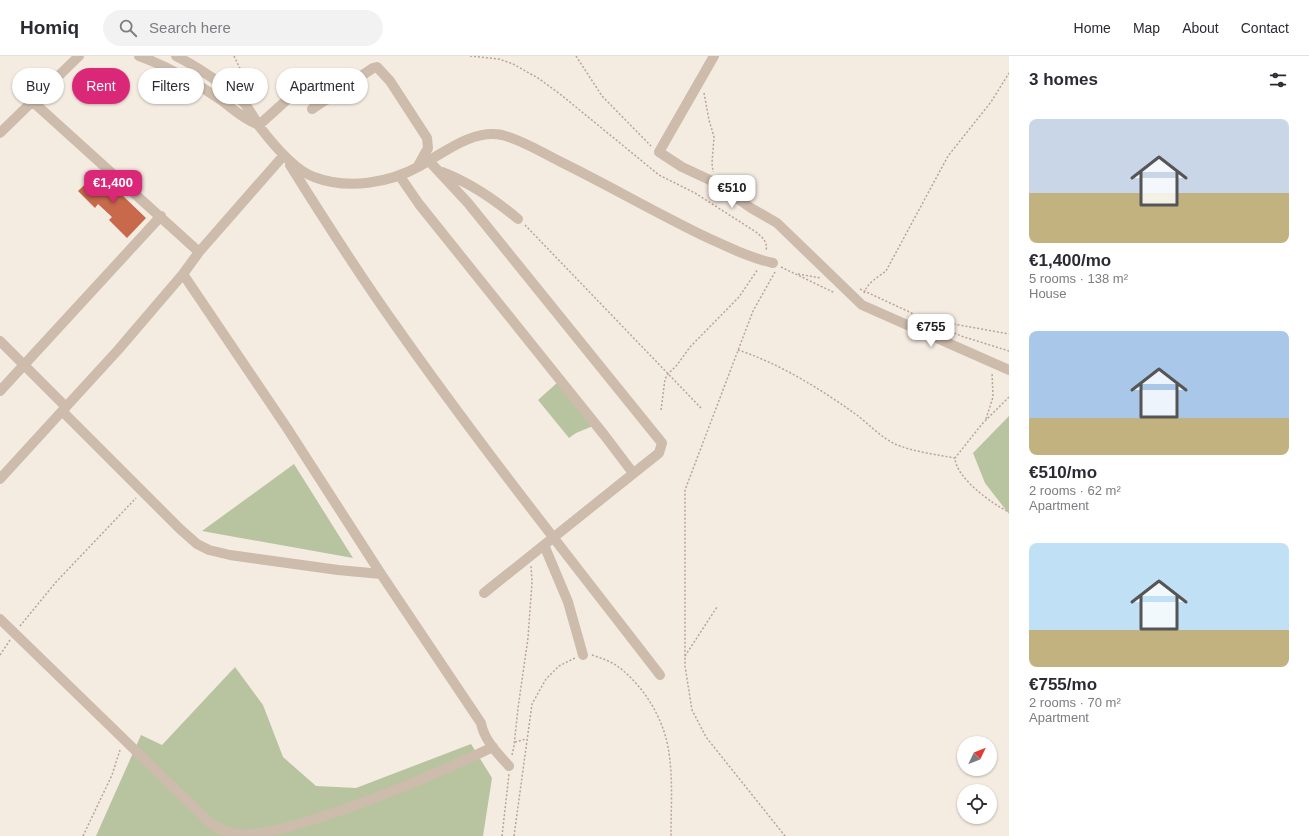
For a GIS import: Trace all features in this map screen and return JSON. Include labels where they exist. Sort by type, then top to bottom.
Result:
[{"type":"street","points":[[64,70],[79,56]]},
{"type":"street","points":[[139,56],[174,71],[198,84],[222,100],[241,117],[258,125]]},
{"type":"street","points":[[176,56],[224,87],[242,101],[258,125],[284,155],[302,171],[312,177],[329,182],[361,184],[399,175],[417,168],[458,144],[477,136],[490,134],[503,135],[565,164],[686,227],[747,255],[777,265]]},
{"type":"street","points":[[714,56],[659,152],[682,167],[712,181],[751,208],[777,223],[862,305],[1009,370]]},
{"type":"street","points":[[368,71],[377,67],[380,69],[390,81],[427,138],[428,148],[425,156],[417,168]]},
{"type":"street","points":[[0,133],[29,104]]},
{"type":"street","points":[[35,104],[161,216],[199,252]]},
{"type":"street","points":[[258,125],[282,104]]},
{"type":"street","points":[[312,109],[320,104]]},
{"type":"street","points":[[0,479],[118,350],[183,274],[199,252],[284,155]]},
{"type":"street","points":[[284,155],[325,220],[398,329],[492,457],[660,675]]},
{"type":"street","points":[[429,161],[468,204],[622,394],[658,436],[662,443],[659,453],[484,593]]},
{"type":"street","points":[[439,172],[462,180],[489,196],[518,219]]},
{"type":"street","points":[[399,175],[419,204],[633,473]]},
{"type":"street","points":[[0,391],[161,216]]},
{"type":"street","points":[[183,274],[287,428],[381,574],[481,723],[482,730],[493,747],[509,766]]},
{"type":"street","points":[[0,341],[24,364],[64,409],[142,491],[190,538],[209,550],[230,555],[338,570],[381,574]]},
{"type":"street","points":[[544,545],[568,602],[583,655]]},
{"type":"street","points":[[0,619],[207,820],[216,828],[238,834],[254,834],[273,831],[342,810],[426,777],[493,747]]},
{"type":"path","points":[[234,56],[240,68]]},
{"type":"path","points":[[576,56],[602,96],[641,137],[659,152]]},
{"type":"path","points":[[862,305],[864,290],[886,271],[948,156],[990,102],[1009,73]]},
{"type":"path","points":[[701,77],[709,120],[714,137],[712,181]]},
{"type":"path","points":[[518,219],[701,408]]},
{"type":"path","points":[[785,836],[706,737],[692,710],[685,657],[685,490],[753,311],[777,265],[838,294]]},
{"type":"path","points":[[795,274],[838,281]]},
{"type":"path","points":[[857,288],[962,336],[1009,351]]},
{"type":"path","points":[[916,318],[1009,334]]},
{"type":"path","points":[[738,350],[760,357],[815,388],[853,412],[895,444],[911,449],[955,458]]},
{"type":"path","points":[[986,420],[993,397],[990,362]]},
{"type":"path","points":[[1009,397],[986,420],[961,449],[955,458],[955,464],[971,484],[986,498],[1009,512]]},
{"type":"path","points":[[0,655],[35,606],[142,491]]},
{"type":"path","points":[[502,836],[509,766],[514,742],[528,638],[532,582],[532,570],[529,557]]},
{"type":"path","points":[[685,657],[717,607]]},
{"type":"path","points":[[514,836],[526,739],[532,704],[546,679],[559,666],[571,659],[583,655],[591,655],[604,659],[617,666],[640,688],[652,707],[665,738],[669,753],[671,836]]},
{"type":"path","points":[[514,742],[526,739]]},
{"type":"path","points":[[84,836],[112,775],[124,740]]},
{"type":"green space","points":[[558,382],[593,426],[576,433],[569,438],[538,400]]},
{"type":"green space","points":[[1009,416],[1009,514],[985,483],[973,453]]},
{"type":"green space","points":[[294,464],[353,558],[202,531]]},
{"type":"green space","points":[[235,667],[263,705],[283,757],[316,786],[356,788],[471,744],[492,778],[483,836],[96,836],[141,735],[162,745]]},
{"type":"building","points":[[98,172],[146,218],[127,238],[109,220],[112,217],[98,204],[95,208],[78,191]]}]
